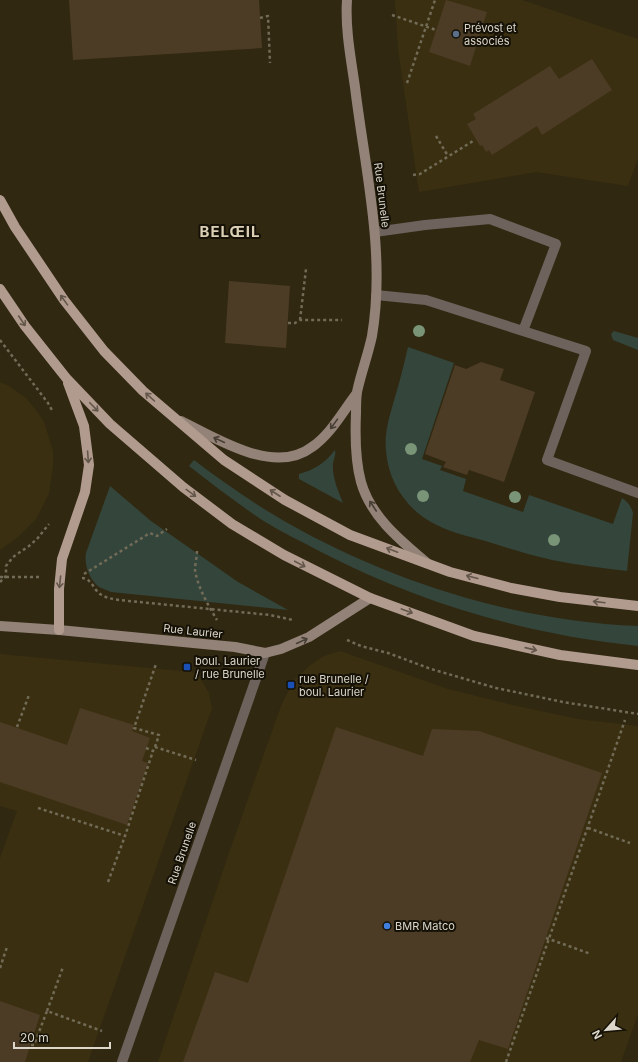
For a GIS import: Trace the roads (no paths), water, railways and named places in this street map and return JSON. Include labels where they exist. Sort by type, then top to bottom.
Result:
[{"type":"main road","points":[[0,200],[15,227],[64,300],[104,351],[144,392],[224,460],[285,500],[350,534],[428,564],[510,588],[560,597],[638,604]]},
{"type":"main road","points":[[0,289],[25,326],[67,379],[110,424],[183,487],[232,524],[284,555],[370,598],[474,636],[560,655],[638,665]]},
{"type":"main road","points":[[59,630],[59,589],[62,559],[85,492],[89,465],[84,426],[67,379]]},
{"type":"street","name":"Rue Brunelle","points":[[347,0],[350,55],[368,173],[375,232],[376,295],[372,336],[357,393],[357,464],[361,483],[368,499],[392,532],[428,564]]},
{"type":"street","points":[[375,232],[425,225],[490,219],[556,244],[523,330]]},
{"type":"street","points":[[376,295],[426,300],[586,351],[547,460],[638,494]]},
{"type":"street","name":"Rue Brunelle","points":[[170,415],[222,441],[254,454],[272,458],[294,456],[312,448],[326,435],[357,393]]},
{"type":"street","name":"Rue Laurier","points":[[0,626],[59,630],[235,647],[265,653],[292,645],[309,637],[370,598]]},
{"type":"street","name":"Rue Brunelle","points":[[122,1062],[265,653]]},
{"type":"place","name":"Prévost et associés","points":[[456,34]]},
{"type":"place","name":"boul. Laurier / rue Brunelle","points":[[187,667]]},
{"type":"place","name":"rue Brunelle / boul. Laurier","points":[[291,685]]},
{"type":"place","name":"BMR Matco","points":[[387,926]]},
{"type":"district","name":"BELŒIL","points":[[230,231]]}]
